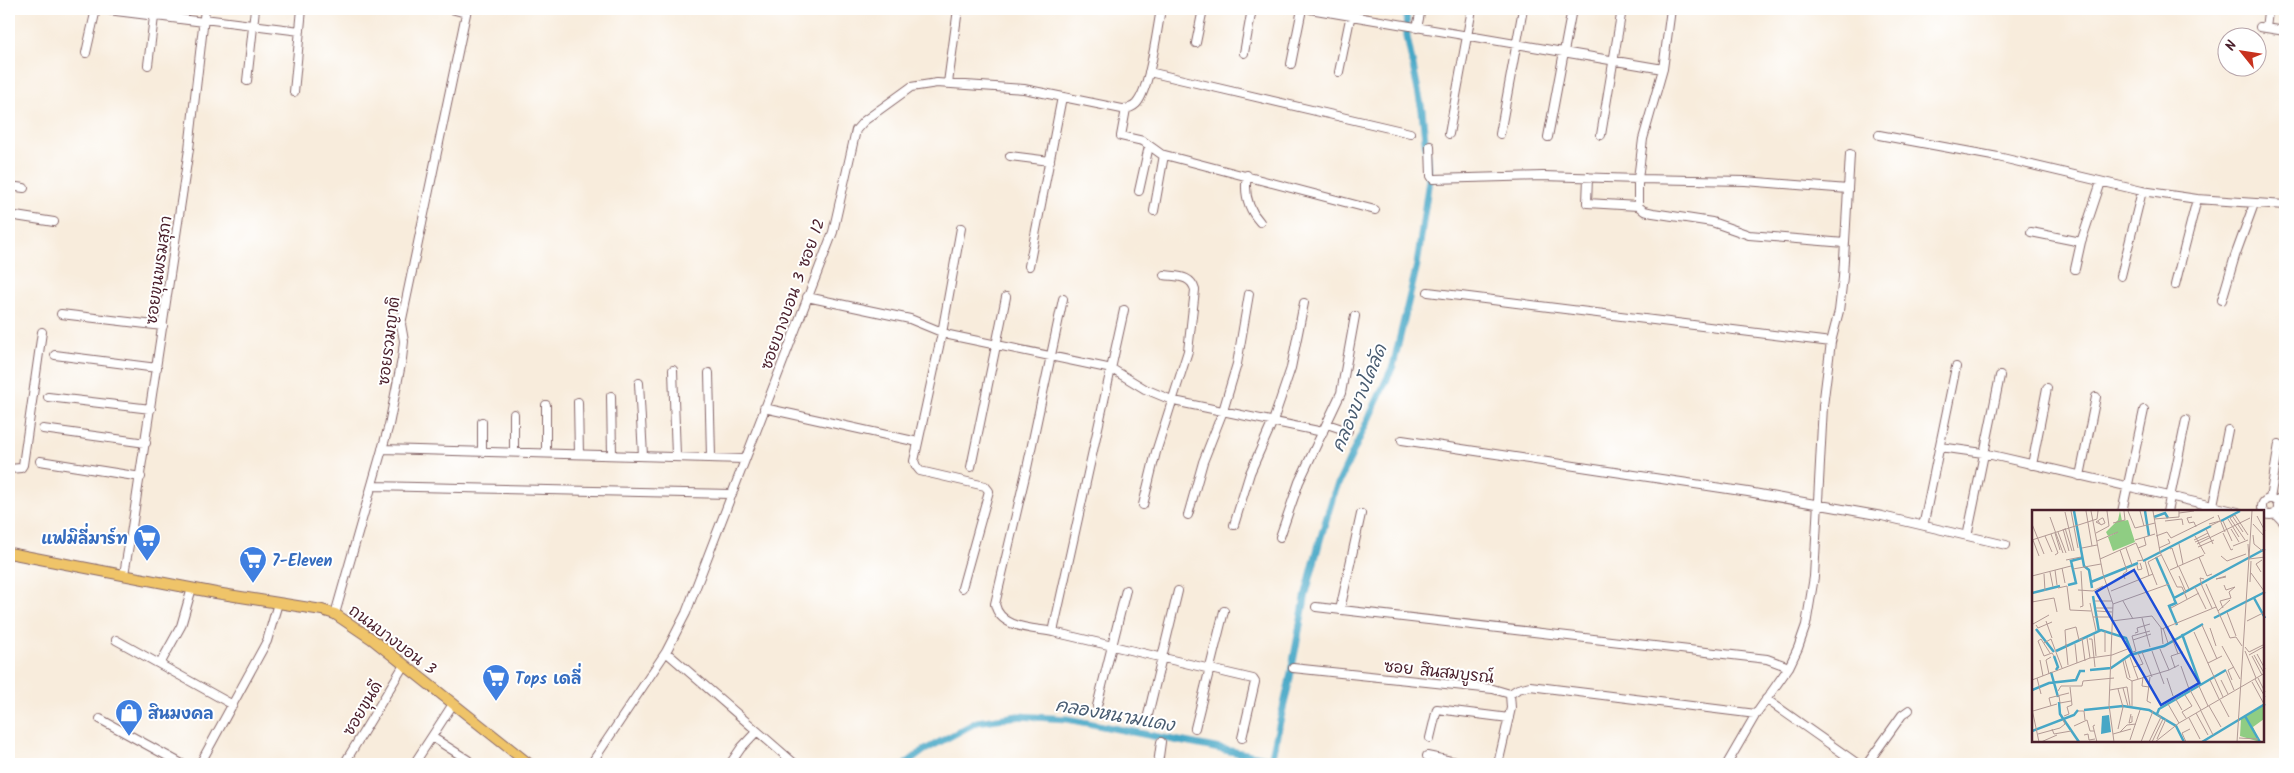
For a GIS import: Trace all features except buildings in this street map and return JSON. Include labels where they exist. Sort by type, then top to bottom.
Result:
[{"type":"main road","name":"ถนนบางบอน 3","points":[[9,553],[192,588],[322,610],[335,614],[372,639],[528,764]]},
{"type":"street","points":[[86,53],[96,9]]},
{"type":"street","points":[[100,9],[155,12],[204,20],[300,31]]},
{"type":"street","name":"ซอยขุนพรมสุภา","points":[[124,574],[164,326],[189,149],[205,9]]},
{"type":"street","points":[[247,81],[255,9]]},
{"type":"street","points":[[294,92],[302,9]]},
{"type":"street","points":[[451,9],[467,11]]},
{"type":"street","points":[[948,83],[958,9]]},
{"type":"street","points":[[1161,9],[1149,72],[1142,95],[1136,104],[1126,109],[1121,136],[1143,142],[1164,155],[1247,175],[1375,210]]},
{"type":"street","points":[[1196,43],[1203,9]]},
{"type":"street","points":[[1244,53],[1252,9]]},
{"type":"street","points":[[1291,64],[1302,9]]},
{"type":"street","points":[[1310,9],[1351,12],[1390,23],[1663,69]]},
{"type":"street","points":[[1414,27],[1421,9]]},
{"type":"street","points":[[1449,134],[1472,9]]},
{"type":"street","points":[[1500,134],[1523,9]]},
{"type":"street","points":[[1548,137],[1572,9]]},
{"type":"street","points":[[1601,134],[1622,9]]},
{"type":"street","points":[[1638,206],[1643,139],[1663,69],[1671,9]]},
{"type":"street","name":"ซอยรวมญาติ","points":[[335,614],[382,449],[402,359],[404,341],[401,324],[467,11]]},
{"type":"street","points":[[148,65],[155,12]]},
{"type":"street","points":[[1339,72],[1351,12]]},
{"type":"street","points":[[2268,12],[2263,27],[2285,32]]},
{"type":"street","points":[[1149,72],[1410,133]]},
{"type":"street","name":"ซอยบางบอน 3 ซอย 12","points":[[591,764],[666,652],[686,613],[833,232],[856,130],[911,87],[948,83],[1024,89],[1126,109]]},
{"type":"street","points":[[1029,266],[1062,97]]},
{"type":"street","points":[[1879,135],[1998,157],[2142,191],[2197,200],[2285,205]]},
{"type":"street","points":[[1138,191],[1149,146]]},
{"type":"street","points":[[1430,146],[1431,176],[1433,179],[1543,176],[1588,177],[1745,181],[1848,189]]},
{"type":"street","points":[[1727,764],[1756,714],[1789,667],[1798,648],[1810,600],[1819,505],[1823,406],[1831,342],[1839,311],[1850,154]]},
{"type":"street","points":[[1154,211],[1164,155]]},
{"type":"street","points":[[1010,156],[1050,161]]},
{"type":"street","points":[[1247,175],[1245,191],[1253,215],[1260,222]]},
{"type":"street","points":[[1588,177],[1587,203],[1638,206],[1644,211],[1712,222],[1749,235],[1845,243]]},
{"type":"street","points":[[2075,269],[2081,242],[2101,182]]},
{"type":"street","points":[[9,186],[24,188]]},
{"type":"street","points":[[2121,276],[2142,191]]},
{"type":"street","points":[[2175,285],[2197,200]]},
{"type":"street","points":[[2222,300],[2235,256],[2254,204]]},
{"type":"street","points":[[9,215],[54,222]]},
{"type":"street","points":[[961,228],[942,332],[914,461],[920,471],[985,486],[989,491],[962,588]]},
{"type":"street","points":[[2031,232],[2081,242]]},
{"type":"street","points":[[1143,506],[1156,452],[1174,401],[1188,351],[1195,290],[1193,282],[1188,278],[1164,275]]},
{"type":"street","points":[[1428,292],[1831,342]]},
{"type":"street","points":[[1188,515],[1203,462],[1223,411],[1238,364],[1250,294]]},
{"type":"street","points":[[807,297],[910,319],[942,332],[996,345],[1112,369],[1145,389],[1174,401],[1323,432]]},
{"type":"street","points":[[971,468],[1006,298]]},
{"type":"street","points":[[1063,299],[1027,468],[995,604],[996,610],[1008,622],[1210,669],[1255,682],[1242,738]]},
{"type":"street","points":[[1234,525],[1250,473],[1273,421],[1291,368],[1304,303]]},
{"type":"street","points":[[1053,632],[1124,310]]},
{"type":"street","points":[[61,314],[164,326]]},
{"type":"street","points":[[1280,537],[1299,482],[1341,393],[1355,316]]},
{"type":"street","points":[[9,469],[21,468],[23,464],[42,332]]},
{"type":"street","points":[[55,355],[157,368]]},
{"type":"street","points":[[1924,522],[1956,366]]},
{"type":"street","points":[[673,370],[676,456]]},
{"type":"street","points":[[709,373],[711,457]]},
{"type":"street","points":[[1968,532],[2000,376]]},
{"type":"street","points":[[639,383],[643,456]]},
{"type":"street","points":[[2032,465],[2047,388]]},
{"type":"street","points":[[610,396],[612,455]]},
{"type":"street","points":[[48,397],[151,410]]},
{"type":"street","points":[[2080,476],[2096,397]]},
{"type":"street","points":[[578,402],[579,454]]},
{"type":"street","points":[[546,405],[546,453]]},
{"type":"street","points":[[764,408],[918,442]]},
{"type":"street","points":[[2122,510],[2144,410]]},
{"type":"street","points":[[514,414],[514,452]]},
{"type":"street","points":[[2167,510],[2186,420]]},
{"type":"street","points":[[482,422],[482,452]]},
{"type":"street","points":[[1327,424],[1348,431]]},
{"type":"street","points":[[43,429],[146,443]]},
{"type":"street","points":[[1940,447],[1983,453],[2212,509],[2228,430]]},
{"type":"street","points":[[1402,440],[1748,492],[1882,516],[2006,545]]},
{"type":"street","points":[[2276,514],[2278,506],[2273,500],[2279,444]]},
{"type":"street","points":[[382,449],[744,459]]},
{"type":"street","points":[[40,462],[141,477]]},
{"type":"street","points":[[372,486],[731,494]]},
{"type":"street","points":[[2263,510],[2263,503],[2285,494]]},
{"type":"street","points":[[2264,513],[2268,515],[2276,514]]},
{"type":"street","points":[[1340,610],[1361,514]]},
{"type":"street","points":[[2276,514],[2285,524]]},
{"type":"street","points":[[160,664],[181,626],[192,588]]},
{"type":"street","points":[[1097,706],[1126,590]]},
{"type":"street","points":[[1147,719],[1178,591]]},
{"type":"street","points":[[200,764],[267,641],[278,603]]},
{"type":"street","points":[[1316,607],[1768,659],[1789,667]]},
{"type":"street","points":[[1195,728],[1224,611]]},
{"type":"street","points":[[116,640],[233,705]]},
{"type":"street","points":[[666,652],[795,764]]},
{"type":"street","name":"ซอยขุนดี","points":[[344,764],[404,665]]},
{"type":"street","name":"ซอย สินสมบูรณ์","points":[[1294,668],[1493,689],[1510,694],[1511,708],[1498,764]]},
{"type":"street","points":[[1510,694],[1518,689],[1530,686],[1756,714]]},
{"type":"street","points":[[1766,699],[1858,764]]},
{"type":"street","points":[[414,764],[453,704]]},
{"type":"street","points":[[1430,738],[1437,709],[1509,718]]},
{"type":"street","points":[[1867,764],[1902,715],[1909,710]]},
{"type":"street","points":[[100,718],[182,764]]},
{"type":"street","points":[[730,764],[741,748],[757,731]]},
{"type":"street","points":[[432,738],[468,760]]},
{"type":"street","points":[[1158,764],[1161,742]]},
{"type":"street","points":[[1427,756],[1466,764]]},
{"type":"waterway","name":"คลองบางโคลัด","points":[[1270,764],[1289,683],[1306,593],[1320,540],[1334,493],[1393,366],[1417,265],[1429,179],[1422,110],[1407,37],[1406,9]]},
{"type":"waterway","name":"คลองหนามแดง","points":[[906,764],[923,751],[977,722],[1018,716],[1067,719],[1271,759]]},
{"type":"place","name":"แฟมิลี่มาร์ท","points":[[147,562]]},
{"type":"place","name":"7-Eleven","points":[[253,584]]},
{"type":"place","name":"Tops เดลี่","points":[[496,702]]},
{"type":"place","name":"สินมงคล","points":[[129,737]]}]
